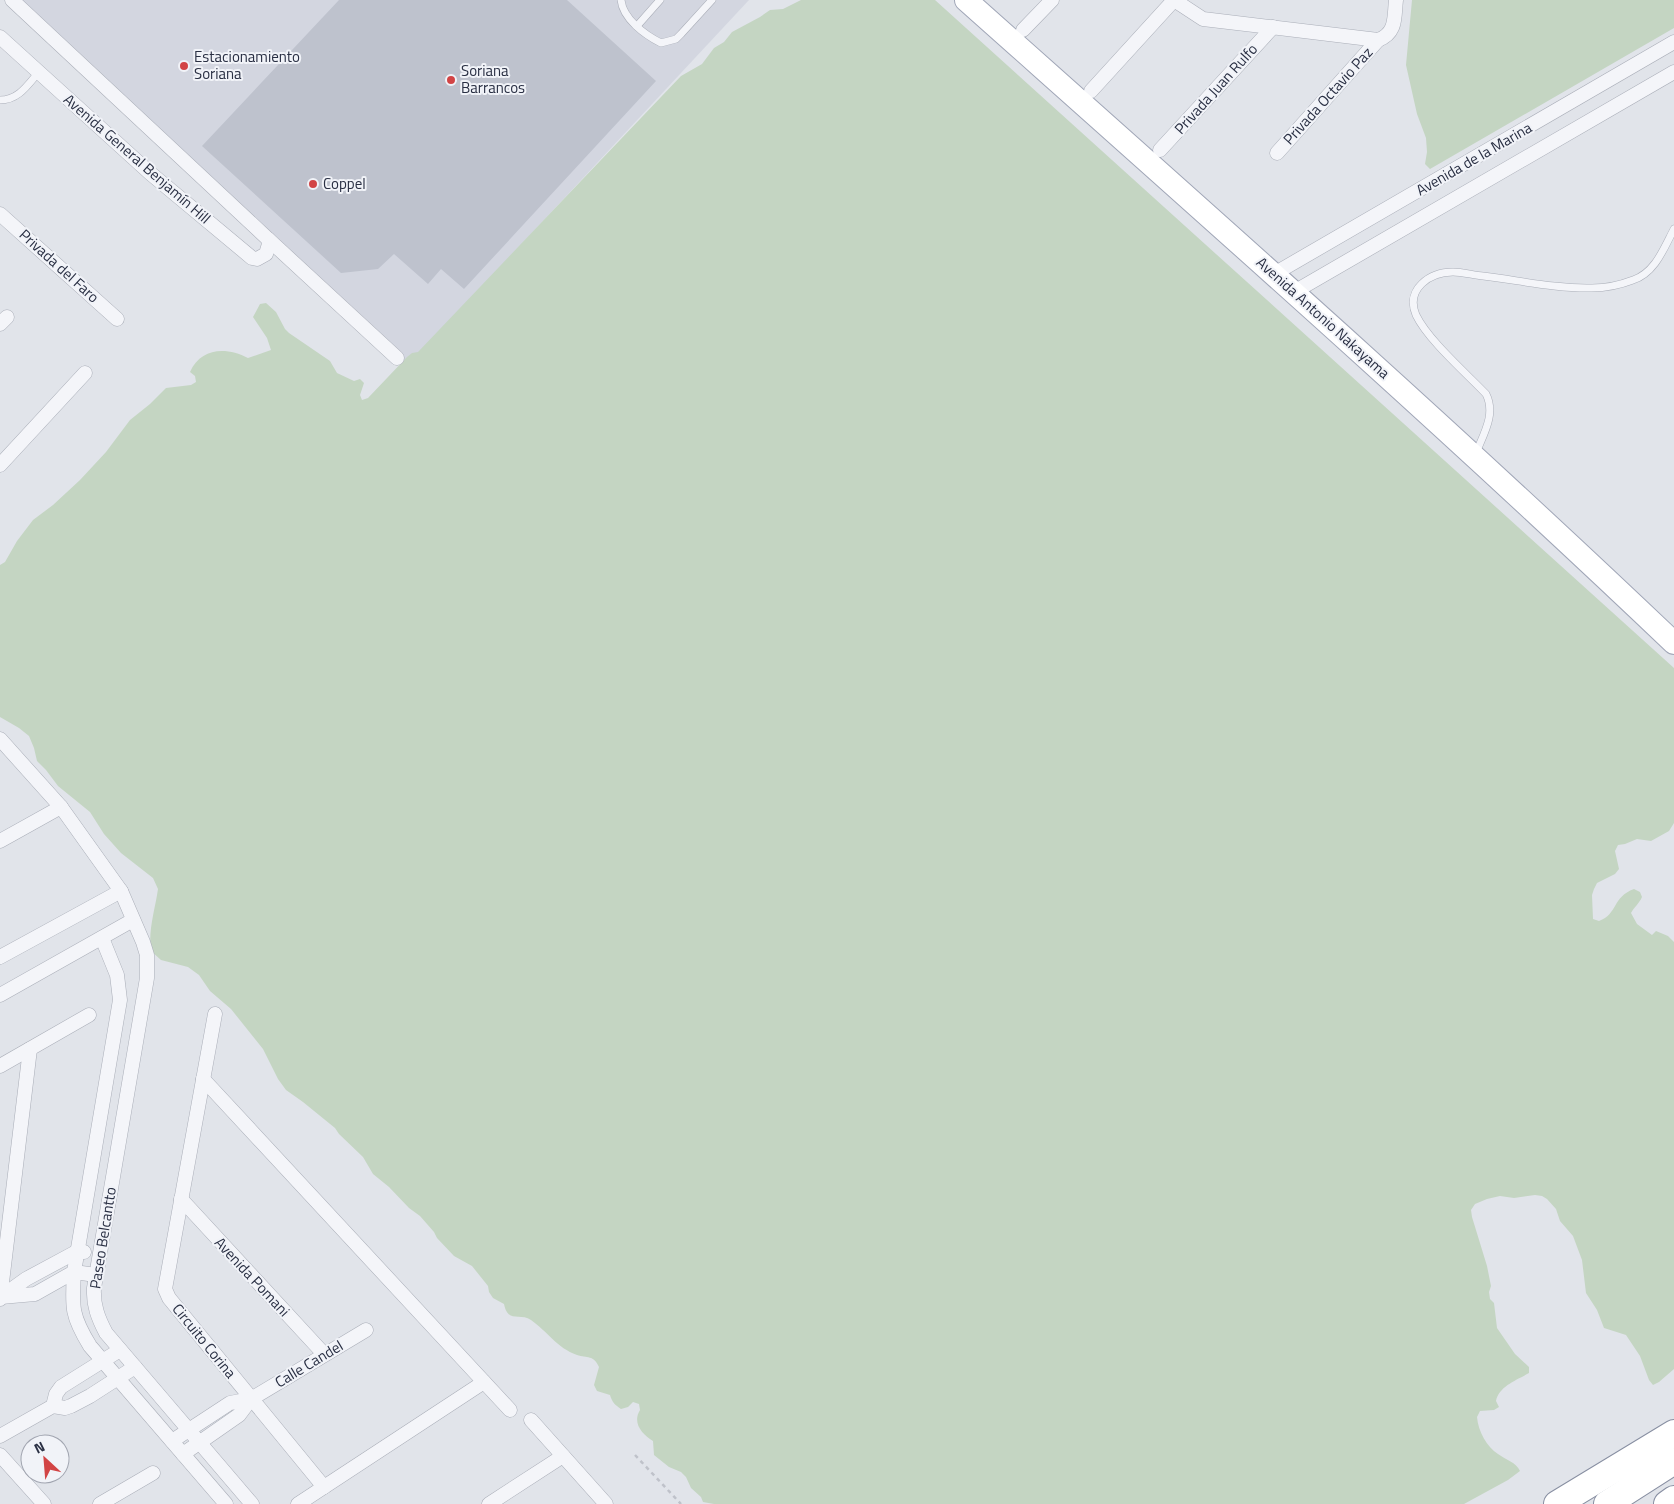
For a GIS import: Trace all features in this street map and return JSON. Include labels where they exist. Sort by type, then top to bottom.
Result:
[{"type":"highway","points":[[1557,1504],[1674,1433]]},
{"type":"highway","points":[[1607,1504],[1674,1461]]},
{"type":"highway","points":[[1667,1504],[1674,1500]]},
{"type":"main road","name":"Avenida Antonio Nakayama","points":[[966,0],[1475,456],[1674,643]]},
{"type":"street","name":"Avenida General Benjamín Hill","points":[[12,0],[397,358]]},
{"type":"street","points":[[1023,30],[1052,0]]},
{"type":"street","points":[[1091,91],[1174,0],[1203,19],[1378,40]]},
{"type":"street","name":"Privada Octavio Paz","points":[[1278,153],[1378,40],[1386,36],[1392,29],[1396,0]]},
{"type":"street","name":"Privada Juan Rulfo","points":[[1160,150],[1273,27]]},
{"type":"street","name":"Avenida General Benjamín Hill","points":[[0,37],[150,173],[252,258],[257,259],[266,254],[269,244],[268,239]]},
{"type":"street","name":"Avenida de la Marina","points":[[1274,274],[1674,42]]},
{"type":"street","name":"Avenida de la Marina","points":[[1294,292],[1674,72]]},
{"type":"street","name":"Privada del Faro","points":[[0,214],[117,319]]},
{"type":"street","points":[[0,465],[85,373]]},
{"type":"street","name":"Paseo Belcantto","points":[[0,739],[62,807],[121,891],[147,955],[147,978],[94,1288],[95,1308],[99,1321],[120,1350],[194,1427],[252,1504]]},
{"type":"street","points":[[0,841],[62,807]]},
{"type":"street","points":[[0,957],[121,891]]},
{"type":"street","points":[[0,994],[133,920]]},
{"type":"street","name":"Paseo Belcantto","points":[[102,938],[117,975],[120,1000],[74,1272],[73,1311],[78,1326],[90,1346],[226,1504]]},
{"type":"street","points":[[120,1000],[143,1001]]},
{"type":"street","name":"Circuito Corina","points":[[215,1014],[165,1289],[169,1298],[324,1487]]},
{"type":"street","points":[[0,1066],[89,1015]]},
{"type":"street","points":[[0,1298],[30,1049]]},
{"type":"street","points":[[203,1080],[510,1410]]},
{"type":"street","points":[[0,1195],[13,1188]]},
{"type":"street","name":"Avenida Pomani","points":[[180,1199],[324,1354]]},
{"type":"street","points":[[0,1298],[26,1279],[78,1251],[100,1253]]},
{"type":"street","points":[[40,1271],[48,1287]]},
{"type":"street","points":[[0,1298],[35,1294],[74,1272],[96,1275]]},
{"type":"street","name":"Calle Candel","points":[[172,1441],[230,1403],[252,1398],[366,1330]]},
{"type":"street","points":[[53,1406],[56,1394],[62,1387],[120,1350]]},
{"type":"street","points":[[0,1436],[53,1406],[65,1408],[71,1406],[136,1367]]},
{"type":"street","points":[[298,1504],[484,1382]]},
{"type":"street","name":"Calle Candel","points":[[183,1454],[239,1415],[252,1398]]},
{"type":"street","points":[[531,1420],[606,1504]]},
{"type":"street","points":[[0,1455],[44,1504]]},
{"type":"street","points":[[489,1504],[563,1456]]},
{"type":"street","points":[[100,1504],[153,1474]]},
{"type":"lane","points":[[621,0],[624,12],[637,26],[661,43],[681,34],[712,0]]},
{"type":"lane","points":[[637,26],[660,0]]},
{"type":"lane","points":[[0,100],[8,100],[20,94],[38,73]]},
{"type":"lane","points":[[1475,456],[1491,416],[1490,402],[1486,394],[1434,339],[1416,314],[1413,303],[1414,296],[1421,283],[1430,277],[1453,272],[1571,287],[1593,288],[1612,286],[1634,280],[1651,270],[1674,229]]},
{"type":"path","points":[[635,1455],[681,1504]]},
{"type":"shaded area","points":[[12,0],[749,0],[407,367]]},
{"type":"green space","points":[[801,0],[935,0],[1674,668],[1674,823],[1669,831],[1651,841],[1637,839],[1618,845],[1615,851],[1619,869],[1615,874],[1597,883],[1592,895],[1593,919],[1599,921],[1609,914],[1627,892],[1634,889],[1640,892],[1642,897],[1631,913],[1637,924],[1652,935],[1656,931],[1668,936],[1674,942],[1674,1369],[1653,1385],[1649,1380],[1640,1356],[1626,1335],[1604,1328],[1597,1310],[1586,1293],[1582,1260],[1573,1236],[1560,1221],[1556,1209],[1547,1199],[1535,1195],[1514,1198],[1500,1196],[1475,1204],[1471,1210],[1472,1217],[1487,1266],[1491,1286],[1489,1292],[1490,1299],[1494,1303],[1497,1328],[1515,1354],[1529,1367],[1529,1373],[1509,1384],[1501,1391],[1496,1401],[1499,1407],[1494,1410],[1480,1411],[1477,1417],[1481,1433],[1490,1447],[1513,1463],[1520,1471],[1508,1480],[1464,1504],[714,1504],[703,1502],[681,1472],[669,1467],[654,1455],[653,1441],[639,1428],[637,1419],[640,1410],[639,1404],[633,1402],[628,1407],[621,1409],[614,1403],[610,1395],[597,1391],[594,1385],[599,1367],[595,1360],[570,1352],[531,1320],[508,1314],[504,1304],[493,1298],[488,1286],[472,1266],[454,1256],[420,1216],[373,1174],[363,1157],[335,1128],[286,1090],[278,1079],[263,1049],[231,1009],[210,991],[199,975],[188,967],[161,960],[151,951],[151,928],[158,889],[153,878],[121,853],[104,834],[90,812],[58,786],[37,761],[29,736],[0,717],[0,565],[5,562],[17,541],[33,520],[53,505],[80,480],[106,452],[130,420],[166,388],[191,385],[196,382],[195,376],[190,372],[201,358],[208,354],[223,351],[240,354],[248,358],[271,350],[267,338],[253,317],[260,304],[266,303],[276,312],[289,333],[330,361],[337,373],[354,381],[360,379],[364,383],[360,395],[362,400],[368,398],[407,357],[412,353],[418,352],[681,76],[702,64],[714,48],[724,42],[732,32],[770,10],[783,9]]},
{"type":"green space","points":[[1412,0],[1674,0],[1674,28],[1430,169],[1425,164],[1427,152],[1426,138],[1417,114],[1406,65]]},
{"type":"building","points":[[339,0],[567,0],[656,81],[464,289],[441,269],[428,284],[394,254],[378,269],[341,273],[202,146]]},
{"type":"place","name":"Estacionamiento Soriana","points":[[184,66]]},
{"type":"place","name":"Soriana Barrancos","points":[[451,80]]},
{"type":"place","name":"Coppel","points":[[313,184]]}]
